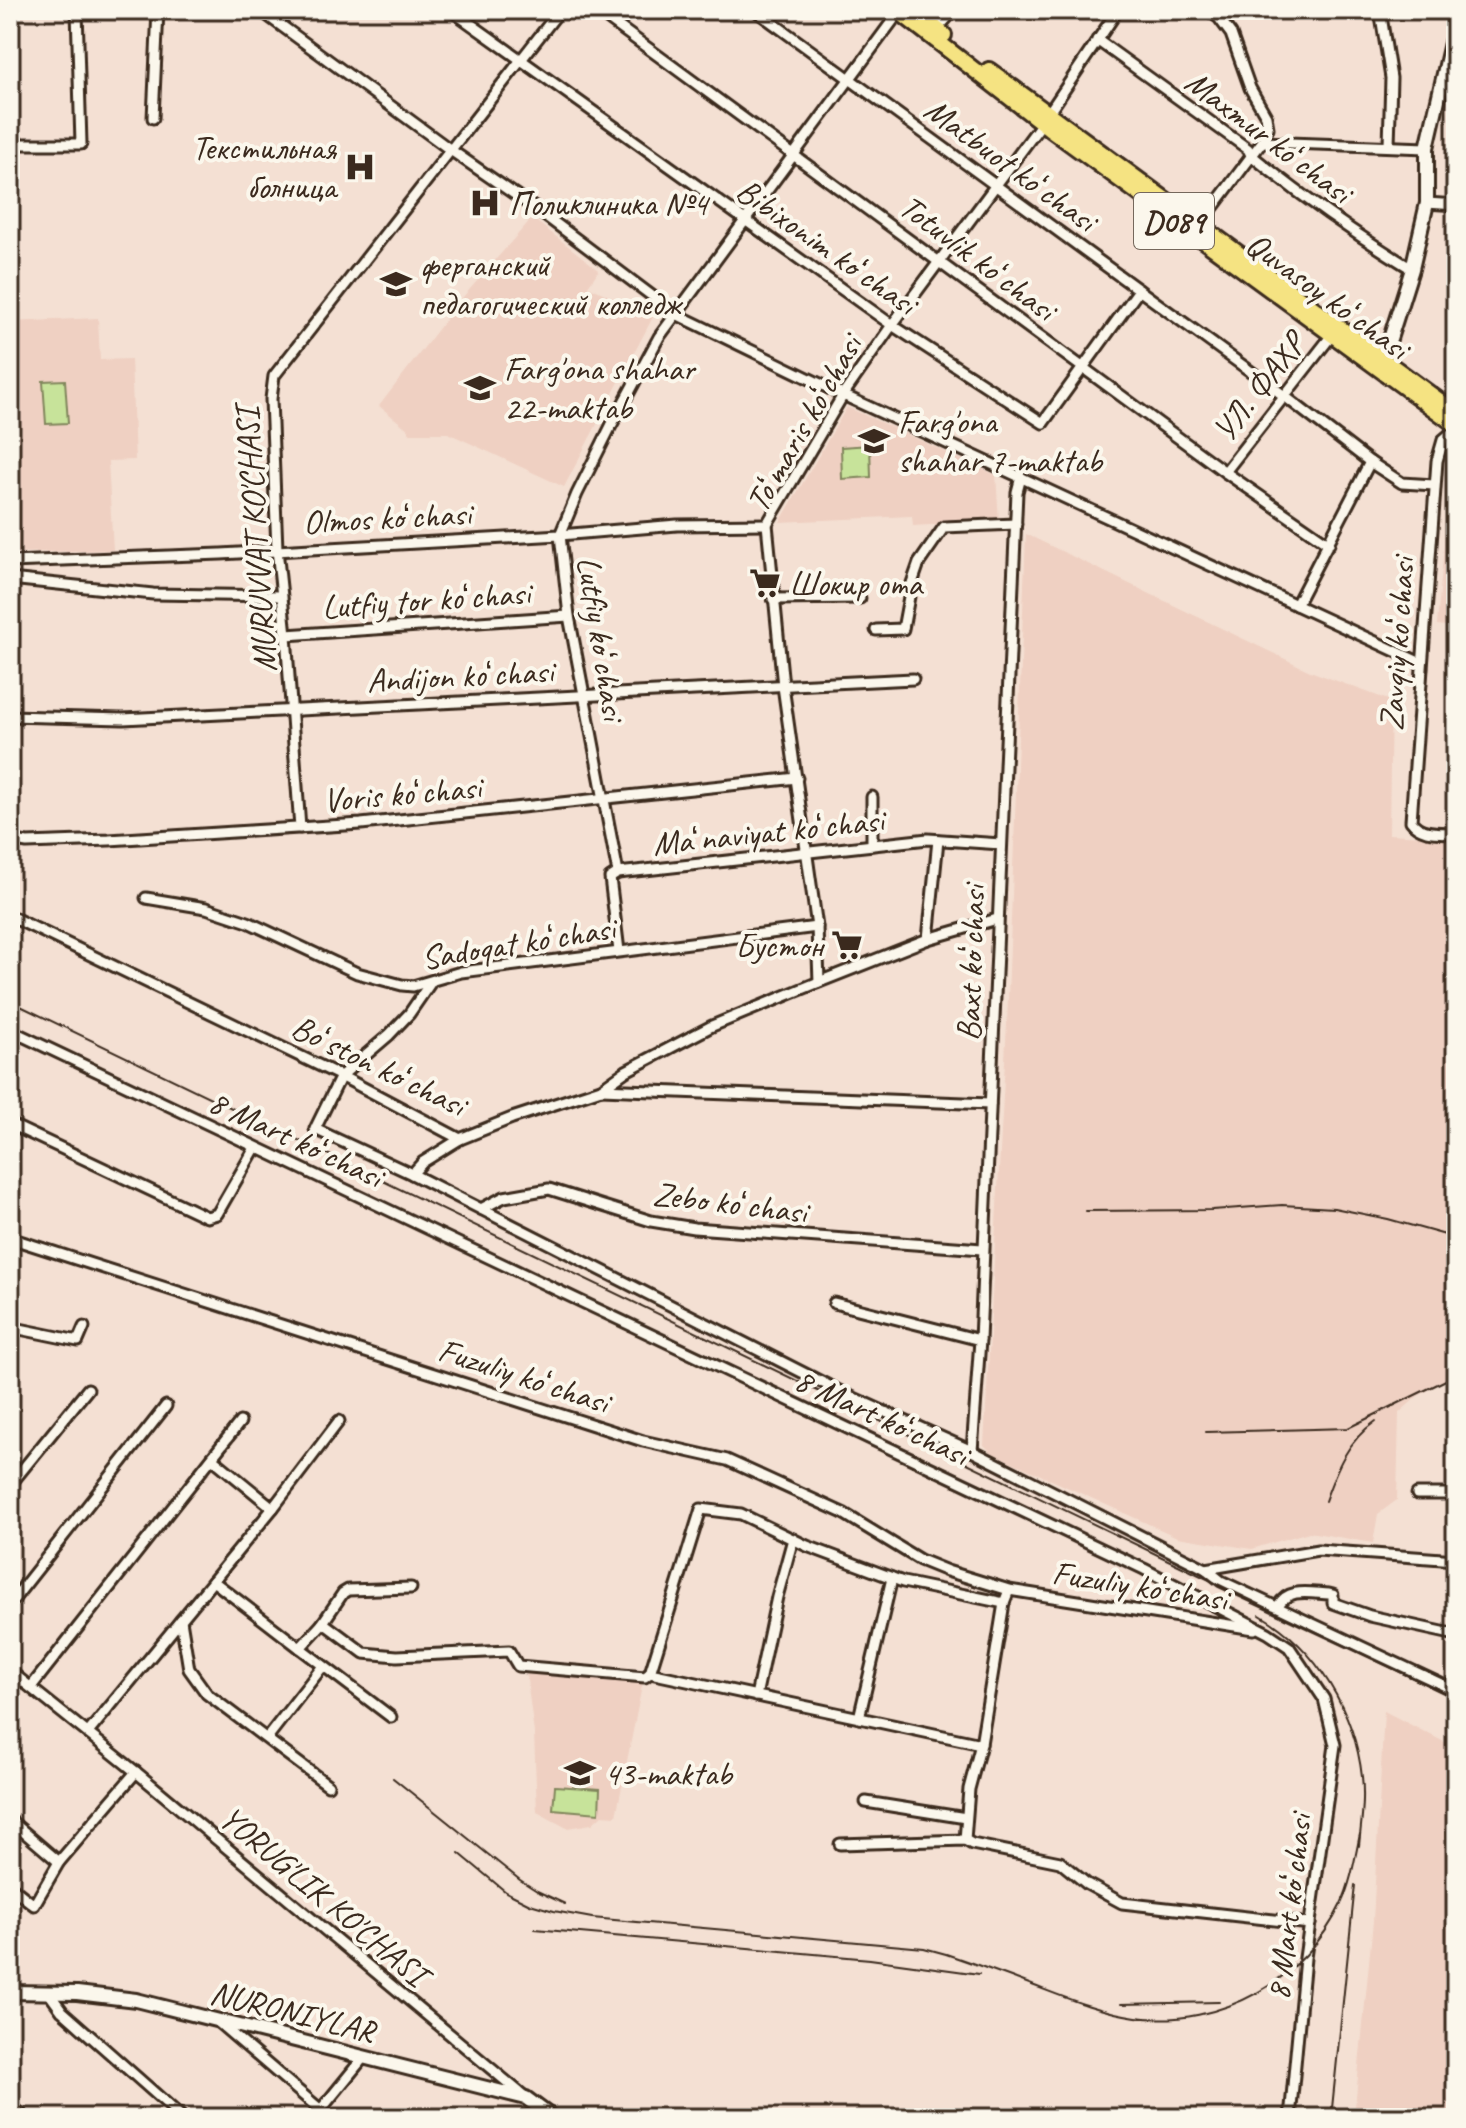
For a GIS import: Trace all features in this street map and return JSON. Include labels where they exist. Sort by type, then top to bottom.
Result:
[{"type":"main road","name":"Quvasoy koʻchasi","points":[[903,11],[940,32],[1045,118],[1381,356],[1456,413]]},
{"type":"main road","name":"Quvasoy koʻchasi","points":[[903,11],[1456,427]]},
{"type":"main road","points":[[1381,356],[1388,345],[1412,269],[1427,203],[1427,148],[1456,21]]},
{"type":"main road","name":"NURONIYLAR","points":[[10,1992],[136,2000],[526,2098],[553,2118]]},
{"type":"street","points":[[10,144],[81,144],[77,10]]},
{"type":"street","points":[[153,118],[158,10]]},
{"type":"street","points":[[260,10],[676,314],[843,395],[1421,663]]},
{"type":"street","name":"Bibixonim koʻchasi","points":[[451,10],[892,325],[1043,423],[1083,367]]},
{"type":"street","name":"MURUVVAT KO'CHASI","points":[[300,828],[277,549],[271,399],[274,376],[560,10]]},
{"type":"street","name":"Totuvlik koʻchasi","points":[[596,10],[1225,472],[1329,544]]},
{"type":"street","name":"Matbuot koʻchasi","points":[[755,10],[1283,395],[1370,462],[1402,483],[1434,485]]},
{"type":"street","points":[[940,32],[954,10]]},
{"type":"street","name":"Toʻmaris koʻchasi","points":[[819,982],[817,927],[783,686],[767,524],[843,395],[1045,118],[1118,10]]},
{"type":"street","points":[[1196,224],[1262,142],[1268,128],[1266,116],[1250,88],[1231,34],[1219,18],[1208,10]]},
{"type":"street","points":[[1380,10],[1391,78],[1389,145]]},
{"type":"street","name":"Lutfiy koʻchasi","points":[[603,797],[569,616],[560,535],[577,494],[641,368],[676,314],[849,77],[903,11]]},
{"type":"street","name":"Maxmur koʻchasi","points":[[1097,40],[1248,149],[1251,155],[1344,226],[1412,269]]},
{"type":"street","points":[[1262,142],[1427,148]]},
{"type":"street","points":[[1427,203],[1456,205]]},
{"type":"street","points":[[1083,367],[1139,290]]},
{"type":"street","name":"УЛ. ФАХР","points":[[1225,472],[1332,335]]},
{"type":"street","name":"Zavqiy koʻchasi","points":[[1456,427],[1439,448],[1434,485],[1411,821],[1416,828],[1456,833]]},
{"type":"street","points":[[1296,605],[1370,462]]},
{"type":"street","name":"Baxt koʻchasi","points":[[972,1451],[980,1340],[1016,524],[1021,477]]},
{"type":"street","name":"Olmos koʻchasi","points":[[10,562],[67,562],[560,535],[677,525],[767,524]]},
{"type":"street","points":[[876,630],[903,629],[919,563],[944,527],[1016,524]]},
{"type":"street","points":[[10,579],[153,594],[281,596]]},
{"type":"street","points":[[773,599],[860,598]]},
{"type":"street","name":"Lutfiy tor koʻchasi","points":[[286,635],[569,616]]},
{"type":"street","name":"Andijon koʻchasi","points":[[10,716],[123,719],[913,679]]},
{"type":"street","name":"Voris koʻchasi","points":[[10,840],[27,843],[109,840],[300,828],[512,810],[603,797],[797,778]]},
{"type":"street","name":"Maʻnaviyat koʻchasi","points":[[603,797],[618,873],[938,840],[1001,844]]},
{"type":"street","points":[[872,797],[872,845]]},
{"type":"street","points":[[928,939],[938,840]]},
{"type":"street","points":[[618,873],[610,878],[619,951]]},
{"type":"street","name":"Sadoqat koʻchasi","points":[[146,898],[206,908],[248,922],[357,973],[413,986],[461,972],[817,927]]},
{"type":"street","name":"Boʻston koʻchasi","points":[[10,916],[341,1076],[460,1139],[512,1118],[601,1089],[626,1071],[712,1026],[819,982],[928,939],[997,919]]},
{"type":"street","points":[[431,982],[399,1025],[341,1076],[315,1129],[412,1174],[829,1386],[972,1451],[1206,1569],[1221,1581],[1456,1691]]},
{"type":"street","name":"8 Mart koʻchasi","points":[[10,1030],[1144,1569],[1289,1647],[1324,1699],[1335,1745],[1305,1958],[1290,2118]]},
{"type":"street","points":[[601,1089],[990,1104]]},
{"type":"street","points":[[10,1124],[207,1217],[217,1214],[255,1148]]},
{"type":"street","points":[[412,1174],[423,1162],[460,1139]]},
{"type":"street","name":"Zebo koʻchasi","points":[[481,1209],[504,1197],[549,1189],[651,1221],[694,1228],[982,1249]]},
{"type":"street","name":"Fuzuliy koʻchasi","points":[[10,1238],[643,1441],[727,1460],[843,1513],[920,1560],[1009,1590],[1262,1630]]},
{"type":"street","points":[[834,1303],[980,1340]]},
{"type":"street","points":[[10,1327],[78,1341],[84,1327]]},
{"type":"street","points":[[10,1485],[88,1389]]},
{"type":"street","points":[[10,1604],[166,1406]]},
{"type":"street","points":[[88,1733],[273,1508],[339,1421]]},
{"type":"street","points":[[31,1687],[240,1422]]},
{"type":"street","points":[[212,1458],[273,1508]]},
{"type":"street","points":[[1417,1494],[1456,1494]]},
{"type":"street","name":"Fuzuliy koʻchasi","points":[[650,1673],[701,1509],[741,1514],[793,1539],[892,1578],[1004,1603]]},
{"type":"street","points":[[756,1696],[793,1539]]},
{"type":"street","points":[[1206,1569],[1318,1550],[1456,1560]]},
{"type":"street","points":[[859,1718],[892,1578]]},
{"type":"street","points":[[213,1581],[391,1717]]},
{"type":"street","points":[[300,1648],[348,1590],[411,1588]]},
{"type":"street","name":"Fuzuliy koʻchasi","points":[[965,1840],[969,1789],[981,1744],[1004,1603],[1009,1590]]},
{"type":"street","points":[[1278,1606],[1290,1594],[1329,1594],[1333,1595],[1333,1603],[1370,1616],[1456,1635]]},
{"type":"street","points":[[181,1620],[189,1669],[207,1694],[328,1785]]},
{"type":"street","points":[[322,1624],[328,1625],[364,1653],[397,1656],[509,1651],[518,1666],[645,1677],[650,1673],[981,1744]]},
{"type":"street","points":[[267,1738],[323,1666]]},
{"type":"street","name":"YORUG'LIK KO'CHASI","points":[[10,1671],[136,1772],[526,2098]]},
{"type":"street","points":[[10,1886],[34,1905],[59,1862],[136,1772]]},
{"type":"street","points":[[866,1802],[966,1818]]},
{"type":"street","points":[[10,1820],[59,1862]]},
{"type":"street","points":[[840,1844],[965,1840],[1060,1862],[1087,1884],[1122,1903],[1310,1924]]},
{"type":"street","points":[[49,1993],[62,2011],[183,2118]]},
{"type":"street","points":[[218,2022],[318,2114],[330,2118]]},
{"type":"street","points":[[318,2114],[363,2058]]},
{"type":"street","points":[[10,2105],[26,2118]]},
{"type":"shaded area","points":[[532,218],[599,270],[588,286],[653,317],[564,487],[448,433],[409,433],[379,406],[463,297]]},
{"type":"shaded area","points":[[98,318],[100,360],[131,359],[135,460],[108,461],[113,550],[10,553],[10,322]]},
{"type":"shaded area","name":"Farg'ona shahar 7-maktab","points":[[847,407],[996,475],[999,521],[913,526],[912,516],[780,522]]},
{"type":"shaded area","points":[[1456,476],[1456,627],[1437,625],[1449,487]]},
{"type":"shaded area","points":[[1026,534],[1310,671],[1391,701],[1389,834],[1456,838],[1456,1374],[1418,1396],[1399,1413],[1397,1500],[1378,1514],[1373,1543],[1309,1532],[1252,1549],[1177,1537],[992,1453],[984,1445],[1007,1023]]},
{"type":"shaded area","name":"43-maktab","points":[[526,1672],[643,1681],[616,1816],[602,1815],[592,1824],[567,1828],[537,1812],[534,1733]]},
{"type":"shaded area","points":[[1384,1711],[1456,1748],[1456,2118],[1354,2118],[1373,1921]]},
{"type":"green space","points":[[65,380],[68,423],[46,424],[43,381]]},
{"type":"green space","points":[[870,445],[871,477],[842,479],[841,447]]},
{"type":"green space","points":[[555,1786],[600,1789],[599,1813],[553,1809]]},
{"type":"railway","points":[[10,1001],[1456,1699]]},
{"type":"railway","points":[[1086,1211],[1212,1210],[1282,1205],[1334,1208],[1456,1238]]},
{"type":"railway","points":[[1206,1432],[1348,1428],[1456,1375]]},
{"type":"railway","points":[[1325,1501],[1338,1467],[1350,1447],[1376,1421]]},
{"type":"railway","points":[[1260,1615],[1299,1645],[1330,1684],[1342,1706],[1358,1753],[1362,1777],[1359,1846]]},
{"type":"railway","points":[[393,1778],[520,1880],[565,1904]]},
{"type":"railway","points":[[459,1853],[506,1892],[554,1911],[592,1918],[924,1948],[1096,2008],[1136,2017],[1167,2018],[1198,2015],[1228,2006],[1256,1993],[1306,1955],[1341,1904],[1360,1834]]},
{"type":"railway","points":[[1331,2118],[1355,1885]]},
{"type":"railway","points":[[535,1929],[870,1959],[979,1974]]},
{"type":"railway","points":[[1121,2004],[1219,2002]]},
{"type":"place","name":"Текстильная болница","points":[[360,167]]},
{"type":"place","name":"Поликлиника №4","points":[[485,203]]},
{"type":"place","name":"ферганский педагогический колледж","points":[[396,284]]},
{"type":"place","name":"Farg'ona shahar 22-maktab","points":[[480,388]]},
{"type":"place","name":"Farg'ona shahar 7-maktab","points":[[874,441]]},
{"type":"place","name":"Шокир ота","points":[[765,583]]},
{"type":"place","name":"Бустон","points":[[847,945]]},
{"type":"place","name":"43-maktab","points":[[580,1773]]}]
